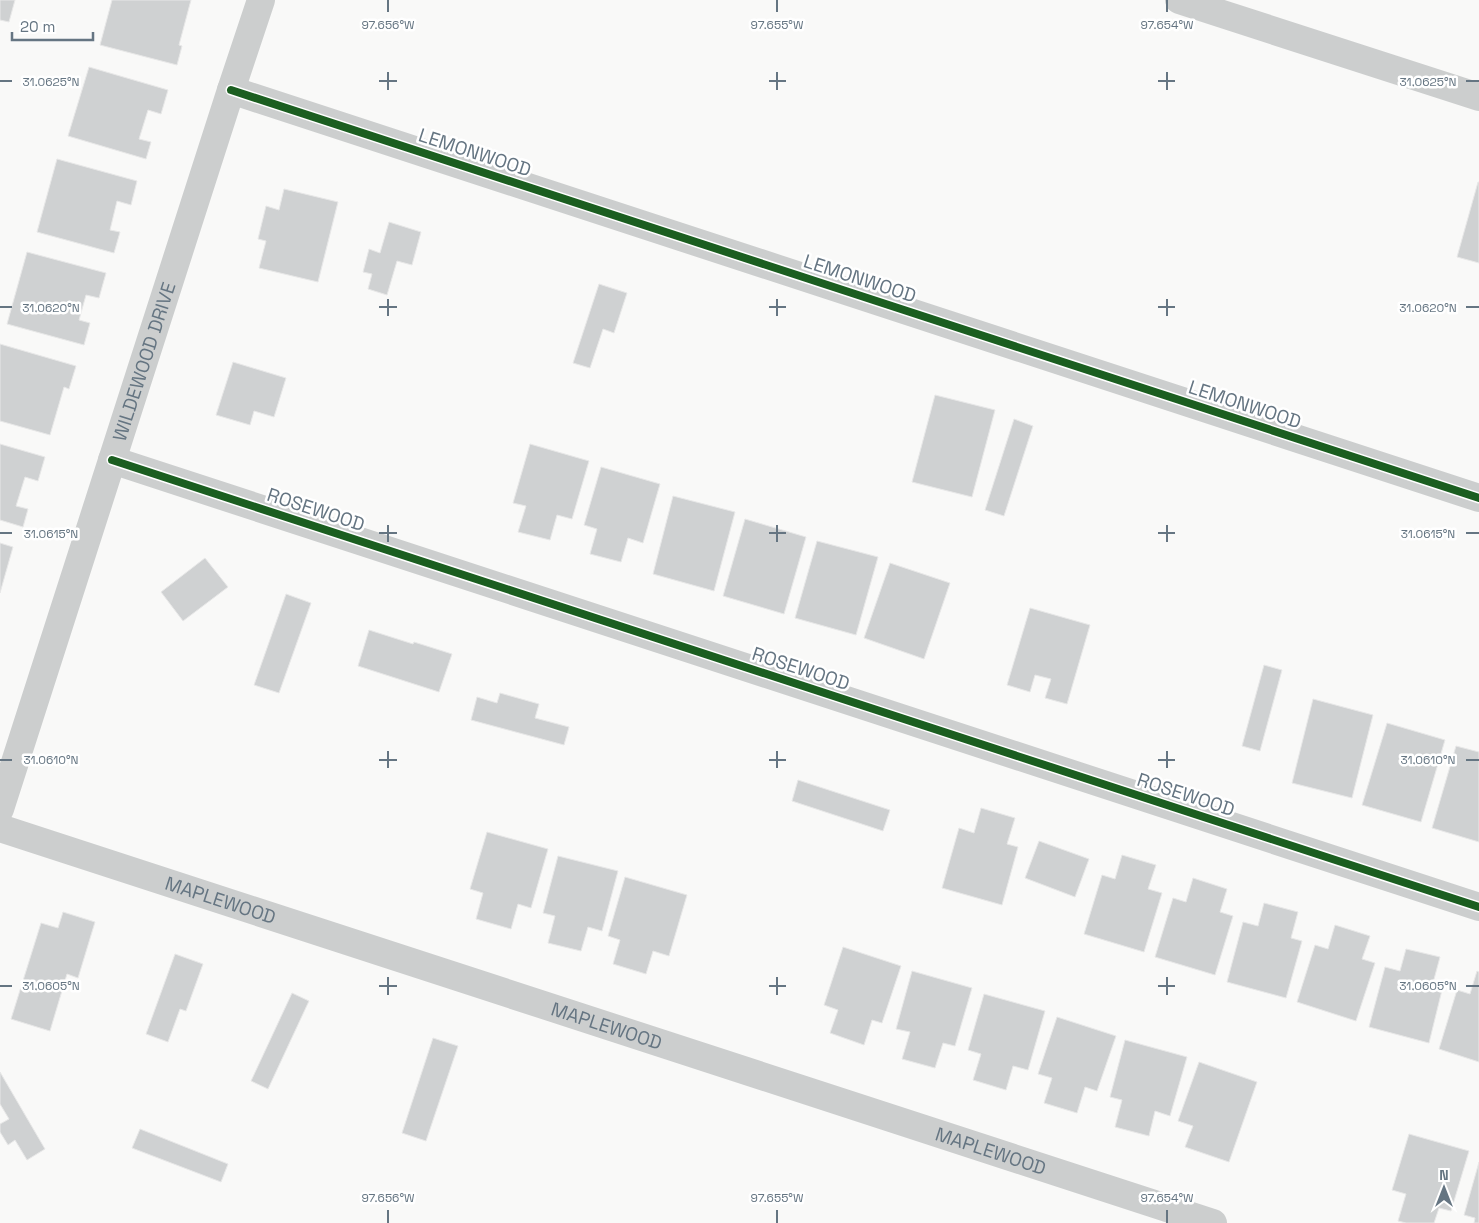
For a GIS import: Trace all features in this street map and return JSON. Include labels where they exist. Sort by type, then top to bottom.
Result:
[{"type":"street","name":"WILDEWOOD DRIVE","points":[[0,809],[261,0]]},
{"type":"street","points":[[1179,0],[1479,97]]},
{"type":"street","name":"LEMONWOOD","points":[[231,90],[1479,498]]},
{"type":"street","name":"ROSEWOOD","points":[[112,460],[1479,907]]},
{"type":"street","name":"MAPLEWOOD","points":[[0,828],[1212,1223]]},
{"type":"building","points":[[0,0],[15,0],[9,22],[0,20]]},
{"type":"building","points":[[112,0],[191,0],[179,45],[182,46],[177,65],[100,45]]},
{"type":"building","points":[[89,67],[168,90],[161,114],[148,110],[139,139],[151,142],[146,159],[68,136]]},
{"type":"building","points":[[57,159],[137,181],[131,205],[117,201],[110,230],[120,232],[114,253],[37,232]]},
{"type":"building","points":[[1479,182],[1479,263],[1457,257]]},
{"type":"building","points":[[284,189],[338,202],[318,282],[259,268],[266,241],[258,239],[266,206],[279,210]]},
{"type":"building","points":[[389,222],[421,232],[412,265],[397,261],[387,295],[368,289],[372,274],[363,272],[369,249],[380,253]]},
{"type":"building","points":[[27,252],[106,273],[99,298],[86,295],[79,320],[90,323],[84,345],[7,324]]},
{"type":"building","points":[[599,284],[627,293],[614,333],[603,329],[590,368],[573,363]]},
{"type":"building","points":[[0,344],[76,366],[69,389],[64,387],[50,435],[0,421]]},
{"type":"building","points":[[233,362],[286,378],[274,417],[254,411],[250,425],[216,415]]},
{"type":"building","points":[[935,395],[995,410],[972,497],[912,482]]},
{"type":"building","points":[[1014,419],[1033,426],[1004,516],[985,510]]},
{"type":"building","points":[[0,444],[45,457],[38,481],[25,477],[16,506],[28,509],[23,527],[0,520]]},
{"type":"building","points":[[530,444],[589,461],[572,519],[557,515],[550,540],[518,532],[526,506],[513,503]]},
{"type":"building","points":[[601,467],[660,484],[643,543],[628,538],[621,562],[590,554],[597,529],[584,525]]},
{"type":"building","points":[[673,496],[735,512],[714,591],[653,574]]},
{"type":"building","points":[[745,519],[806,537],[784,614],[723,596]]},
{"type":"building","points":[[817,541],[878,557],[856,635],[795,618]]},
{"type":"building","points":[[0,543],[13,547],[0,593]]},
{"type":"building","points":[[205,558],[228,587],[183,621],[161,592]]},
{"type":"building","points":[[890,563],[950,583],[924,659],[864,638]]},
{"type":"building","points":[[286,594],[311,603],[279,693],[254,685]]},
{"type":"building","points":[[1030,608],[1090,625],[1067,704],[1045,698],[1051,679],[1035,675],[1030,692],[1007,685]]},
{"type":"building","points":[[369,630],[452,654],[439,692],[358,666]]},
{"type":"building","points":[[1264,665],[1282,670],[1260,751],[1242,746]]},
{"type":"building","points":[[500,693],[539,704],[535,718],[569,727],[564,745],[471,720],[477,697],[497,703]]},
{"type":"building","points":[[1313,699],[1373,715],[1352,798],[1292,783]]},
{"type":"building","points":[[1387,723],[1445,740],[1421,822],[1362,805]]},
{"type":"building","points":[[1456,746],[1479,752],[1479,842],[1432,828]]},
{"type":"building","points":[[798,780],[890,810],[883,831],[792,801]]},
{"type":"building","points":[[981,808],[1015,818],[1007,844],[1018,847],[1002,905],[942,888],[959,828],[974,833]]},
{"type":"building","points":[[487,832],[548,849],[531,908],[518,904],[511,929],[476,919],[483,893],[470,889]]},
{"type":"building","points":[[1039,841],[1089,859],[1075,897],[1025,878]]},
{"type":"building","points":[[1122,855],[1156,865],[1148,889],[1162,893],[1144,952],[1084,934],[1102,875],[1115,879]]},
{"type":"building","points":[[558,856],[618,871],[602,931],[588,927],[581,951],[548,943],[555,916],[543,913]]},
{"type":"building","points":[[625,877],[687,895],[669,956],[653,951],[646,974],[613,964],[620,940],[608,936]]},
{"type":"building","points":[[1193,878],[1227,889],[1220,912],[1233,916],[1215,975],[1155,957],[1173,898],[1186,902]]},
{"type":"building","points":[[1264,903],[1298,912],[1291,938],[1302,941],[1286,998],[1227,982],[1243,922],[1258,926]]},
{"type":"building","points":[[63,912],[95,922],[78,978],[67,974],[50,1031],[11,1019],[41,923],[58,928]]},
{"type":"building","points":[[1335,925],[1370,936],[1362,959],[1375,963],[1356,1021],[1297,1002],[1315,945],[1328,949]]},
{"type":"building","points":[[843,947],[901,966],[882,1023],[872,1020],[864,1045],[830,1033],[838,1010],[824,1005]]},
{"type":"building","points":[[1406,949],[1440,957],[1433,983],[1443,986],[1429,1043],[1369,1027],[1385,967],[1400,971]]},
{"type":"building","points":[[175,954],[203,964],[186,1011],[180,1009],[168,1042],[146,1034]]},
{"type":"building","points":[[912,971],[972,988],[955,1046],[943,1043],[935,1068],[902,1059],[910,1032],[896,1029]]},
{"type":"building","points":[[1477,971],[1479,972],[1479,1062],[1439,1049],[1457,990],[1470,994]]},
{"type":"building","points":[[292,993],[309,1001],[268,1089],[251,1081]]},
{"type":"building","points":[[984,994],[1045,1011],[1028,1070],[1013,1066],[1006,1090],[973,1080],[981,1054],[968,1050]]},
{"type":"building","points":[[1057,1017],[1116,1036],[1097,1091],[1085,1087],[1077,1113],[1044,1103],[1052,1078],[1038,1074]]},
{"type":"building","points":[[433,1038],[458,1046],[426,1141],[402,1133]]},
{"type":"building","points":[[1125,1040],[1187,1057],[1170,1116],[1155,1111],[1149,1136],[1115,1127],[1122,1100],[1110,1097]]},
{"type":"building","points":[[1199,1062],[1257,1082],[1229,1162],[1185,1147],[1193,1126],[1178,1121]]},
{"type":"building","points":[[0,1072],[45,1149],[27,1160],[15,1140],[8,1145],[0,1132],[0,1124],[9,1119],[0,1104]]},
{"type":"building","points":[[140,1129],[228,1164],[221,1182],[132,1148]]},
{"type":"building","points":[[1409,1134],[1469,1151],[1451,1211],[1439,1208],[1434,1223],[1406,1223],[1398,1221],[1406,1194],[1392,1190]]},
{"type":"building","points":[[1479,1162],[1479,1223],[1474,1223],[1475,1218],[1464,1215]]},
{"type":"cycle path","points":[[231,90],[1479,498]]},
{"type":"cycle path","points":[[112,460],[1479,907]]}]
